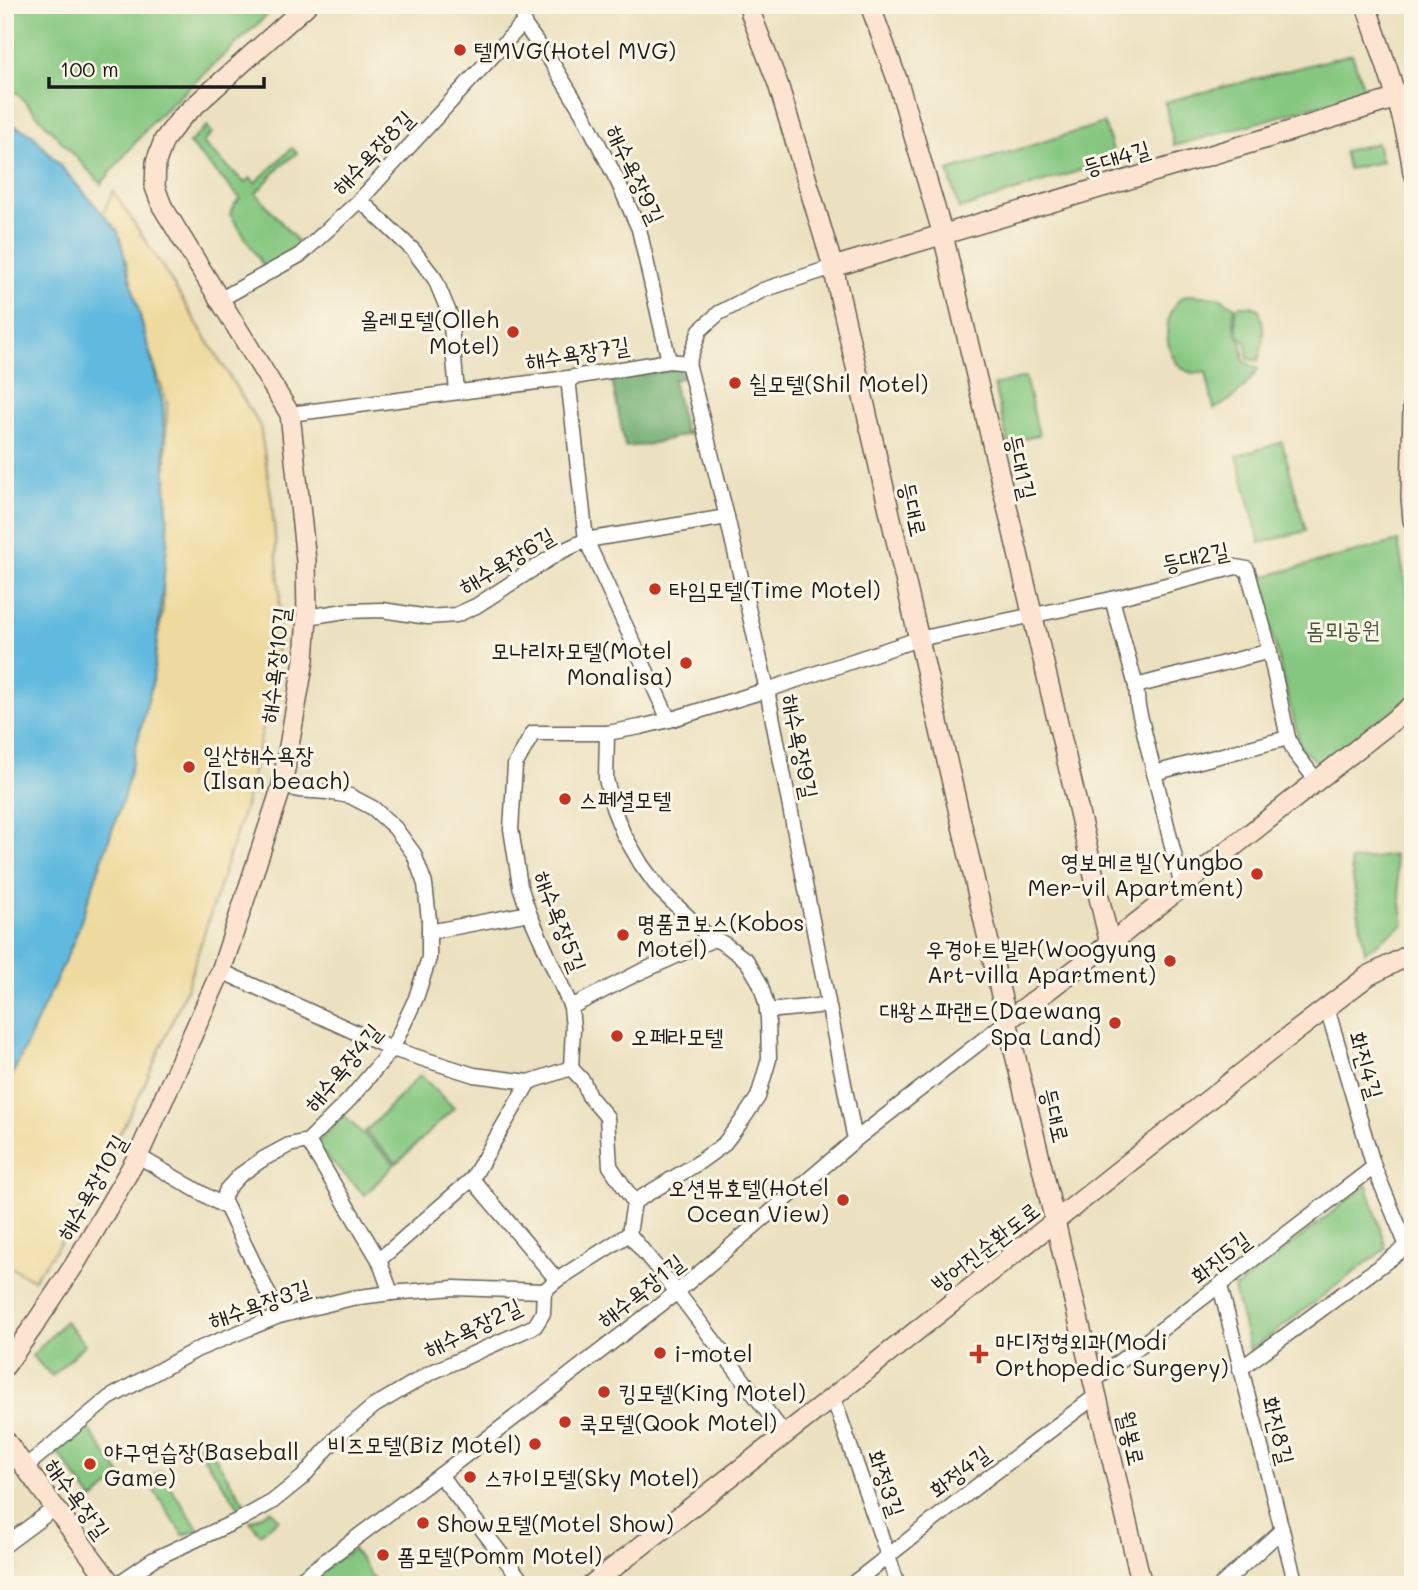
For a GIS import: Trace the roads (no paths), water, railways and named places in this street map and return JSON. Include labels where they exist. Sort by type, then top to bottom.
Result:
[{"type":"street","name":"해수욕장10길","points":[[5,1366],[75,1264],[138,1156],[221,971],[282,786],[304,660],[307,617],[306,561],[290,414],[162,206],[155,187],[156,162],[163,140],[181,118],[307,5]]},
{"type":"street","points":[[523,23],[527,5]]},
{"type":"street","name":"등대1길","points":[[870,5],[898,82],[943,235],[1110,944]]},
{"type":"street","points":[[1366,5],[1404,95],[1413,173]]},
{"type":"street","name":"등대로","points":[[748,8],[778,84],[833,267],[1007,1021],[1056,1221]]},
{"type":"street","name":"해수욕장8길","points":[[219,300],[300,255],[360,200],[523,23]]},
{"type":"street","name":"해수욕장9길","points":[[523,23],[582,112],[639,229],[669,361]]},
{"type":"street","name":"등대4길","points":[[833,267],[1404,95]]},
{"type":"street","points":[[360,200],[414,250],[435,279],[450,315],[457,392]]},
{"type":"street","points":[[688,363],[699,330],[719,313],[763,290],[833,267]]},
{"type":"street","name":"해수욕장7길","points":[[290,414],[568,378],[669,361],[688,363]]},
{"type":"street","name":"해수욕장9길","points":[[688,363],[767,690],[855,1140]]},
{"type":"street","points":[[568,378],[586,540],[669,720]]},
{"type":"street","points":[[1413,407],[1413,520]]},
{"type":"street","name":"해수욕장6길","points":[[307,617],[345,611],[382,610],[428,617],[456,615],[477,606],[558,553],[586,540],[727,517]]},
{"type":"street","name":"등대2길","points":[[918,639],[1112,599],[1236,567],[1247,569],[1270,652],[1288,738],[1295,753],[1317,781]]},
{"type":"street","points":[[1112,599],[1136,686],[1138,707],[1182,887]]},
{"type":"street","name":"해수욕장5길","points":[[571,1068],[571,1007],[529,914],[520,886],[511,829],[515,765],[533,733],[607,733],[669,720],[918,639]]},
{"type":"street","points":[[1136,686],[1270,652]]},
{"type":"street","points":[[1007,1021],[1110,944],[1413,705]]},
{"type":"street","points":[[607,733],[606,779],[623,833],[659,889],[706,934],[726,944],[747,961],[760,984],[767,1011],[769,1059],[758,1097],[741,1122],[723,1145],[634,1202]]},
{"type":"street","points":[[1154,773],[1288,738]]},
{"type":"street","name":"해수욕장4길","points":[[227,1208],[223,1200],[227,1189],[240,1175],[289,1145],[308,1141],[351,1099],[392,1049],[416,998],[429,958],[425,884],[414,854],[395,828],[373,808],[350,796],[282,786]]},
{"type":"street","points":[[429,932],[529,914]]},
{"type":"street","points":[[571,1007],[714,939]]},
{"type":"street","name":"방어진순환도로","points":[[592,1585],[1368,976],[1413,953]]},
{"type":"street","points":[[221,971],[392,1049],[474,1075],[529,1082],[571,1068],[607,1117],[610,1166],[634,1202],[629,1234],[677,1292],[785,1435]]},
{"type":"street","points":[[767,1011],[828,1005]]},
{"type":"street","name":"화진4길","points":[[1327,1008],[1374,1167],[1410,1244]]},
{"type":"street","name":"해수욕장1길","points":[[293,1585],[677,1292],[855,1140],[1007,1021]]},
{"type":"street","points":[[379,1260],[472,1179],[529,1082]]},
{"type":"street","points":[[308,1141],[379,1260],[391,1293]]},
{"type":"street","points":[[138,1156],[227,1208],[279,1316]]},
{"type":"street","name":"화진5길","points":[[1096,1388],[1220,1286],[1374,1167]]},
{"type":"street","points":[[472,1179],[557,1280]]},
{"type":"street","name":"월봉로","points":[[1056,1221],[1142,1585]]},
{"type":"street","name":"해수욕장2길","points":[[114,1585],[154,1559],[272,1502],[303,1477],[338,1436],[373,1406],[430,1373],[535,1326],[543,1313],[544,1291],[629,1234]]},
{"type":"street","points":[[1240,1369],[1410,1244]]},
{"type":"street","name":"화진8길","points":[[1220,1286],[1296,1585]]},
{"type":"street","name":"해수욕장3길","points":[[25,1467],[109,1398],[196,1350],[279,1316],[352,1298],[454,1287],[544,1291]]},
{"type":"street","name":"화정4길","points":[[851,1585],[1096,1388]]},
{"type":"street","name":"화정3길","points":[[833,1397],[898,1585]]},
{"type":"street","name":"해수욕장길","points":[[5,1440],[114,1585]]},
{"type":"street","points":[[440,1475],[525,1585]]},
{"type":"street","points":[[5,1545],[55,1508]]},
{"type":"street","points":[[1221,1585],[1282,1530]]},
{"type":"water","points":[[5,121],[32,134],[118,231],[163,404],[168,536],[153,680],[123,799],[74,941],[5,1091]]},
{"type":"place","name":"텔MVG(Hotel MVG)","points":[[460,50]]},
{"type":"place","name":"올레모텔(Olleh Motel)","points":[[513,332]]},
{"type":"place","name":"쉴모텔(Shil Motel)","points":[[735,383]]},
{"type":"place","name":"타임모텔(Time Motel)","points":[[655,589]]},
{"type":"place","name":"모나리자모텔(Motel Monalisa)","points":[[686,663]]},
{"type":"place","name":"일산해수욕장 (Ilsan beach)","points":[[189,767]]},
{"type":"place","name":"스페셜모텔","points":[[565,799]]},
{"type":"place","name":"영보메르빌(Yungbo Mer-vil Apartment)","points":[[1257,874]]},
{"type":"place","name":"명품코보스(Kobos Motel)","points":[[623,935]]},
{"type":"place","name":"우경아트빌라(Woogyung Art-villa Apartment)","points":[[1170,961]]},
{"type":"place","name":"대왕스파랜드(Daewang Spa Land)","points":[[1115,1023]]},
{"type":"place","name":"오페라모텔","points":[[617,1036]]},
{"type":"place","name":"오션뷰호텔(Hotel Ocean View)","points":[[843,1200]]},
{"type":"place","name":"i-motel","points":[[660,1353]]},
{"type":"place","name":"마디정형외과(Modi Orthopedic Surgery)","points":[[979,1354]]},
{"type":"place","name":"킹모텔(King Motel)","points":[[604,1392]]},
{"type":"place","name":"쿡모텔(Qook Motel)","points":[[565,1422]]},
{"type":"place","name":"비즈모텔(Biz Motel)","points":[[535,1444]]},
{"type":"place","name":"야구연습장(Baseball Game)","points":[[90,1464]]},
{"type":"place","name":"스카이모텔(Sky Motel)","points":[[470,1477]]},
{"type":"place","name":"Show모텔(Motel Show)","points":[[423,1523]]},
{"type":"place","name":"폼모텔(Pomm Motel)","points":[[383,1555]]},
{"type":"park label","name":"돔뫼공원","points":[[1343,629]]}]
